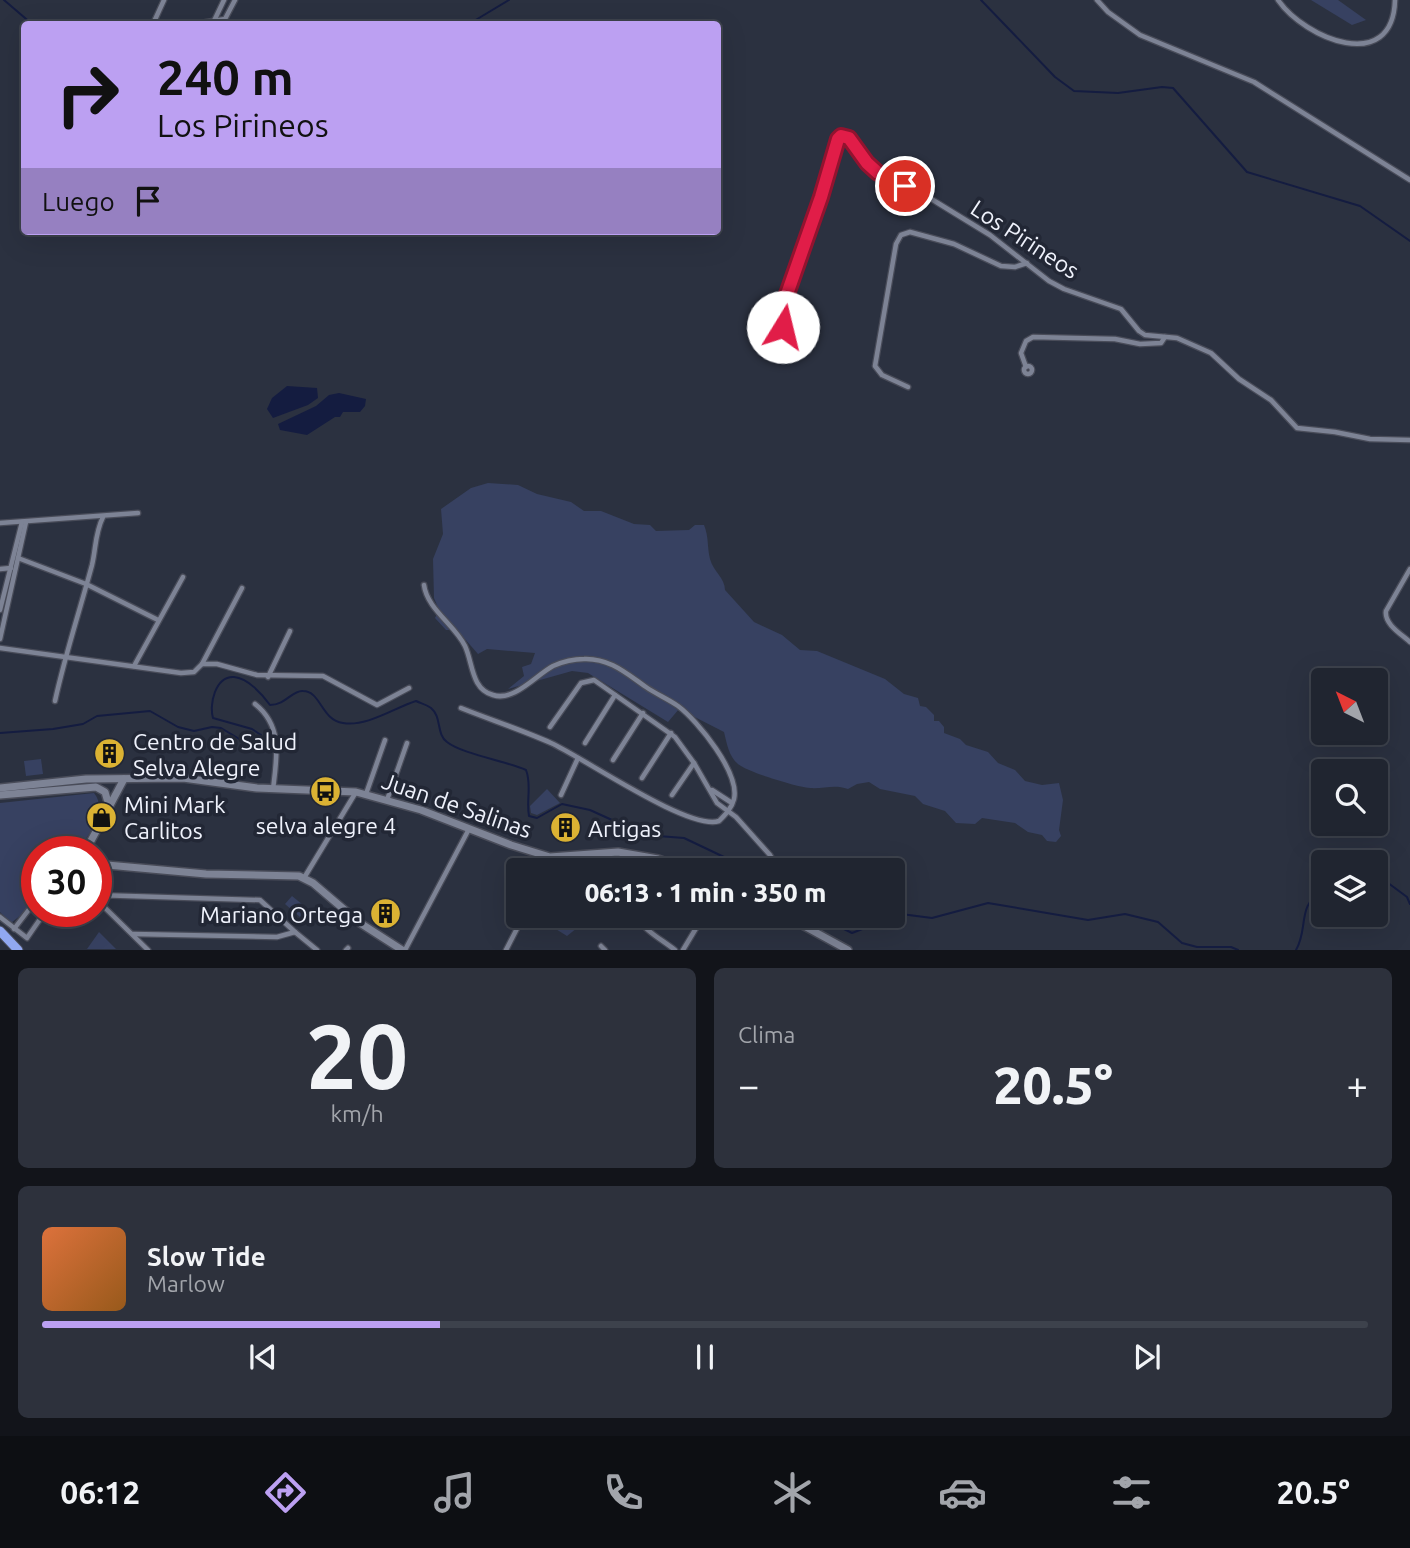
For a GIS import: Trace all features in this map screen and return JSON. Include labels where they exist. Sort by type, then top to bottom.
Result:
[{"type":"highway","points":[[0,931],[18,950]]},
{"type":"street","points":[[154,21],[164,0]]},
{"type":"street","points":[[214,21],[224,0]]},
{"type":"street","points":[[214,21],[225,19],[235,0]]},
{"type":"street","points":[[1097,0],[1108,12],[1140,35],[1254,82],[1410,180]]},
{"type":"street","points":[[1278,0],[1307,28],[1329,40],[1343,43],[1368,41],[1384,34],[1393,20],[1395,0]]},
{"type":"street","name":"Los Pirineos","points":[[803,327],[785,329],[779,317],[821,197],[835,145],[841,136],[852,140],[867,163],[878,173],[895,183],[915,189],[990,235],[1039,274],[1063,289],[1121,309],[1139,331],[1145,334],[1177,338],[1211,353],[1239,379],[1272,400],[1297,428],[1370,439],[1410,440]]},
{"type":"street","points":[[908,387],[882,375],[875,366],[896,244],[901,235],[910,232],[954,244],[1001,267],[1015,267],[1027,263]]},
{"type":"street","points":[[1026,367],[1021,352],[1026,341],[1033,337],[1115,340],[1140,344],[1161,343],[1166,337]]},
{"type":"street","points":[[0,523],[138,513]]},
{"type":"street","points":[[55,701],[92,562],[95,536],[103,517]]},
{"type":"street","points":[[0,639],[24,522]]},
{"type":"street","points":[[0,610],[24,522]]},
{"type":"street","points":[[18,558],[86,584],[158,620]]},
{"type":"street","points":[[0,569],[11,568]]},
{"type":"street","points":[[1410,569],[1385,617],[1388,623],[1410,642]]},
{"type":"street","points":[[134,666],[183,577]]},
{"type":"street","points":[[424,585],[428,597],[464,644],[473,675],[487,693],[498,696],[514,692],[550,668],[563,663],[583,659],[609,663],[691,716],[729,771],[735,788],[732,803],[729,811],[719,821],[706,822],[653,802],[552,744],[461,708]]},
{"type":"street","points":[[0,648],[194,672],[202,664],[242,587]]},
{"type":"street","points":[[268,677],[290,631]]},
{"type":"street","points":[[202,664],[217,664],[268,677],[323,676],[377,705],[409,688]]},
{"type":"street","points":[[550,727],[581,683],[594,680],[671,733],[694,763],[718,803],[729,811],[772,858]]},
{"type":"street","points":[[584,743],[615,695]]},
{"type":"street","points":[[255,704],[267,714],[278,752],[273,789]]},
{"type":"street","points":[[613,760],[643,713]]},
{"type":"street","points":[[642,778],[671,733]]},
{"type":"street","points":[[366,794],[386,740]]},
{"type":"street","points":[[387,800],[407,743]]},
{"type":"street","points":[[561,795],[578,758]]},
{"type":"street","points":[[672,796],[694,763]]},
{"type":"street","name":"Juan de Salinas","points":[[0,788],[86,779],[183,778],[273,789],[356,792],[421,810],[511,845],[555,857],[625,853],[640,858]]},
{"type":"street","points":[[93,836],[124,779]]},
{"type":"street","points":[[0,795],[96,787],[105,792],[109,806]]},
{"type":"street","points":[[711,789],[732,803]]},
{"type":"street","points":[[304,878],[356,792]]},
{"type":"street","points":[[112,866],[181,872],[295,875],[320,888],[360,923],[404,950],[469,829]]},
{"type":"street","points":[[593,858],[594,853]]},
{"type":"street","points":[[112,897],[260,900],[317,950]]},
{"type":"street","points":[[112,913],[148,950]]},
{"type":"street","points":[[0,917],[25,938],[29,937],[35,927]]},
{"type":"street","points":[[14,929],[21,920]]},
{"type":"street","points":[[506,950],[517,928]]},
{"type":"street","points":[[645,928],[675,950]]},
{"type":"street","points":[[684,950],[697,928]]},
{"type":"street","points":[[808,928],[848,950]]},
{"type":"street","points":[[133,934],[277,937],[295,932]]},
{"type":"shaded area","points":[[1311,0],[1338,0],[1366,20],[1352,25]]},
{"type":"shaded area","points":[[287,386],[317,388],[318,398],[308,405],[273,418],[267,409],[272,398]]},
{"type":"shaded area","points":[[339,393],[366,399],[365,406],[360,412],[343,412],[340,417],[335,417],[307,435],[280,430],[278,424],[316,406],[329,395]]},
{"type":"shaded area","points":[[488,483],[518,485],[537,494],[571,502],[584,511],[601,511],[634,524],[650,525],[656,531],[689,530],[695,525],[704,525],[710,559],[725,590],[754,622],[782,635],[800,650],[817,651],[885,679],[904,694],[918,698],[920,706],[926,707],[934,715],[934,721],[939,721],[944,727],[944,733],[960,739],[966,745],[988,752],[998,763],[1015,770],[1025,781],[1042,785],[1059,783],[1063,800],[1059,830],[1061,836],[1056,842],[1047,841],[1042,835],[1028,832],[1015,823],[982,818],[975,824],[956,823],[945,811],[923,804],[915,796],[880,789],[869,782],[848,789],[810,788],[764,776],[737,763],[729,751],[724,732],[679,709],[668,722],[588,673],[572,671],[508,689],[524,676],[522,667],[531,664],[535,653],[487,649],[478,654],[457,630],[446,630],[435,618],[439,610],[434,598],[433,559],[443,534],[441,509],[471,488]]},
{"type":"shaded area","points":[[41,759],[43,774],[26,776],[24,761]]},
{"type":"shaded area","points":[[547,789],[560,803],[537,815],[531,813],[530,806]]},
{"type":"shaded area","points":[[94,793],[99,808],[88,836],[21,836],[21,915],[11,923],[0,912],[0,803]]},
{"type":"shaded area","points":[[292,896],[308,909],[300,917],[285,904]]},
{"type":"shaded area","points":[[554,928],[577,928],[567,936]]},
{"type":"shaded area","points":[[99,932],[116,949],[87,949]]},
{"type":"waterway","points":[[4,0],[28,21]]},
{"type":"waterway","points":[[474,21],[509,0]]},
{"type":"waterway","points":[[981,0],[1055,77],[1074,91],[1118,93],[1173,88],[1247,172],[1360,206],[1410,241]]},
{"type":"waterway","points":[[0,733],[53,729],[83,724],[97,716],[150,711],[178,727],[194,731],[221,728],[246,743],[255,744],[261,735],[252,729],[213,718],[213,699],[218,686],[227,678],[234,677],[250,684],[270,705],[280,703],[299,691],[309,692],[330,717],[343,723],[371,720],[416,701],[434,712],[441,735],[447,742],[463,750],[526,770],[529,781],[529,816],[537,818],[562,804],[590,810],[645,835],[684,838],[724,857],[733,858]]},
{"type":"waterway","points":[[1388,883],[1407,897],[1410,904]]},
{"type":"waterway","points":[[1296,950],[1311,901]]},
{"type":"waterway","points":[[905,915],[932,918],[988,903],[1088,920],[1125,914],[1158,922],[1182,943],[1197,947],[1231,947],[1238,950]]},
{"type":"waterway","points":[[842,928],[852,933],[865,928]]},
{"type":"place","name":"Centro de Salud Selva Alegre","points":[[110,754]]},
{"type":"place","name":"selva alegre 4","points":[[326,791]]},
{"type":"place","name":"Mini Mark Carlitos","points":[[101,817]]},
{"type":"place","name":"Artigas","points":[[565,828]]},
{"type":"place","name":"Mariano Ortega","points":[[386,914]]},
{"type":"route","points":[[783,327],[779,317],[821,197],[838,139],[841,136],[852,140],[867,163],[878,173],[905,186]]}]
